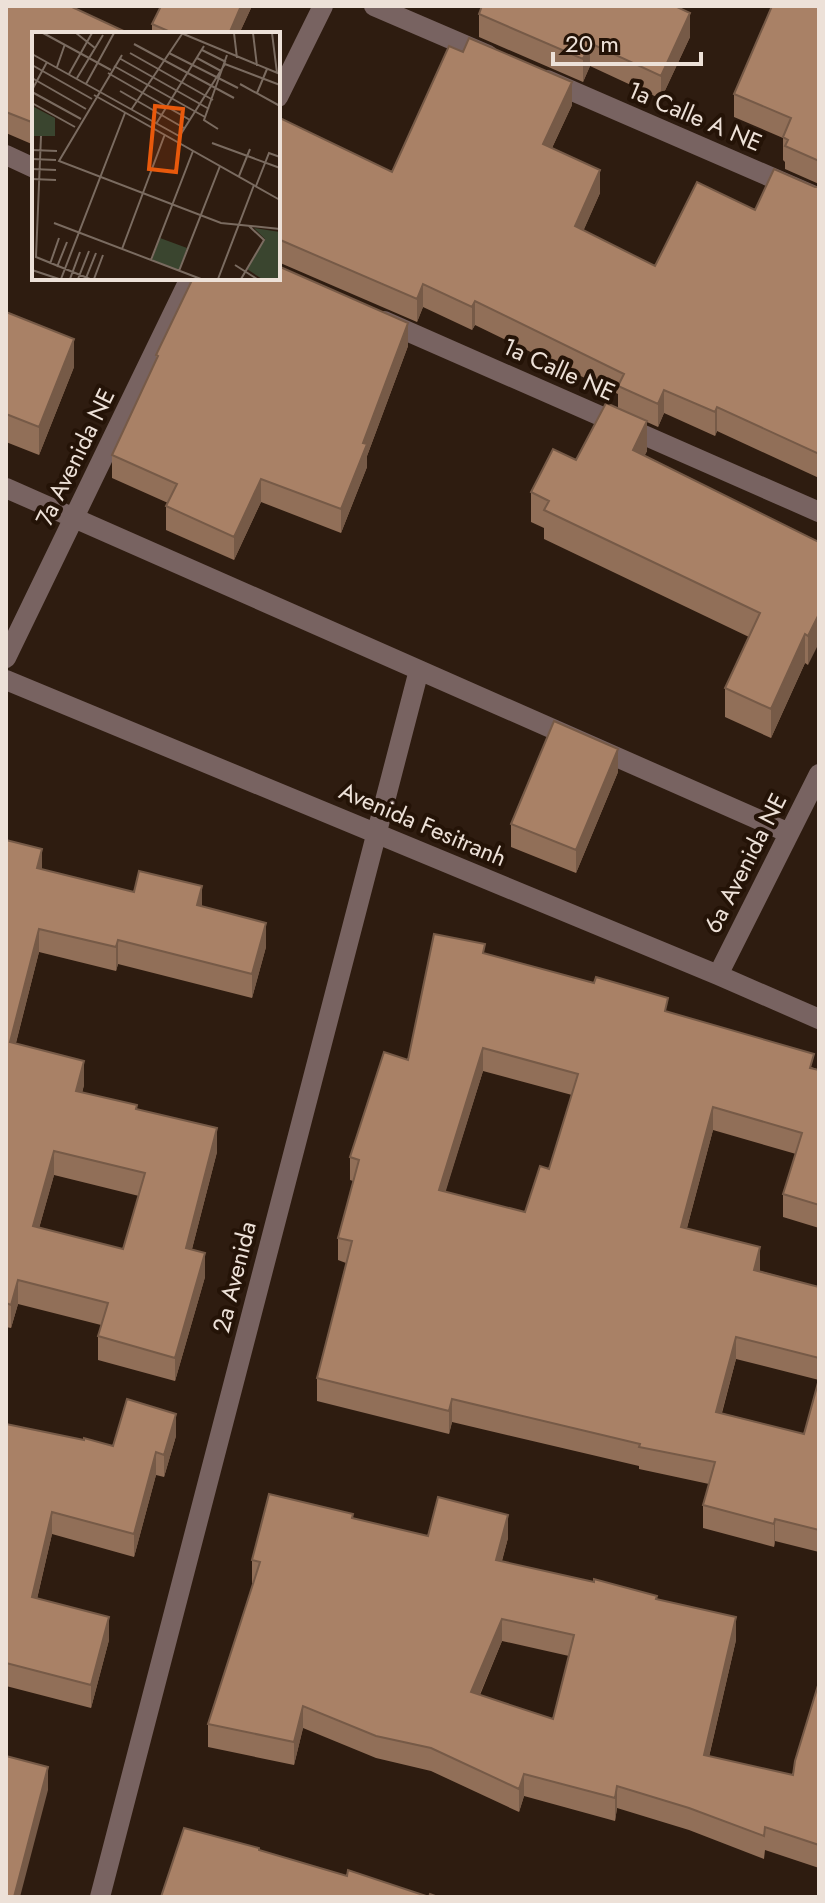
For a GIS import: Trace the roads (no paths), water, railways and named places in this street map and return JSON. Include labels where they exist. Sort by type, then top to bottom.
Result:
[{"type":"street","points":[[280,93],[323,6]]},
{"type":"street","points":[[374,6],[503,62]]},
{"type":"street","name":"1a Calle A NE","points":[[532,74],[819,198]]},
{"type":"street","points":[[6,155],[32,167]]},
{"type":"street","name":"7a Avenida NE","points":[[6,658],[189,280]]},
{"type":"street","name":"1a Calle NE","points":[[366,313],[819,512]]},
{"type":"street","points":[[6,488],[789,833]]},
{"type":"street","name":"2a Avenida","points":[[100,1897],[419,670]]},
{"type":"street","name":"Avenida Fesitranh","points":[[6,680],[819,1019]]},
{"type":"street","name":"6a Avenida NE","points":[[718,975],[819,774]]}]
